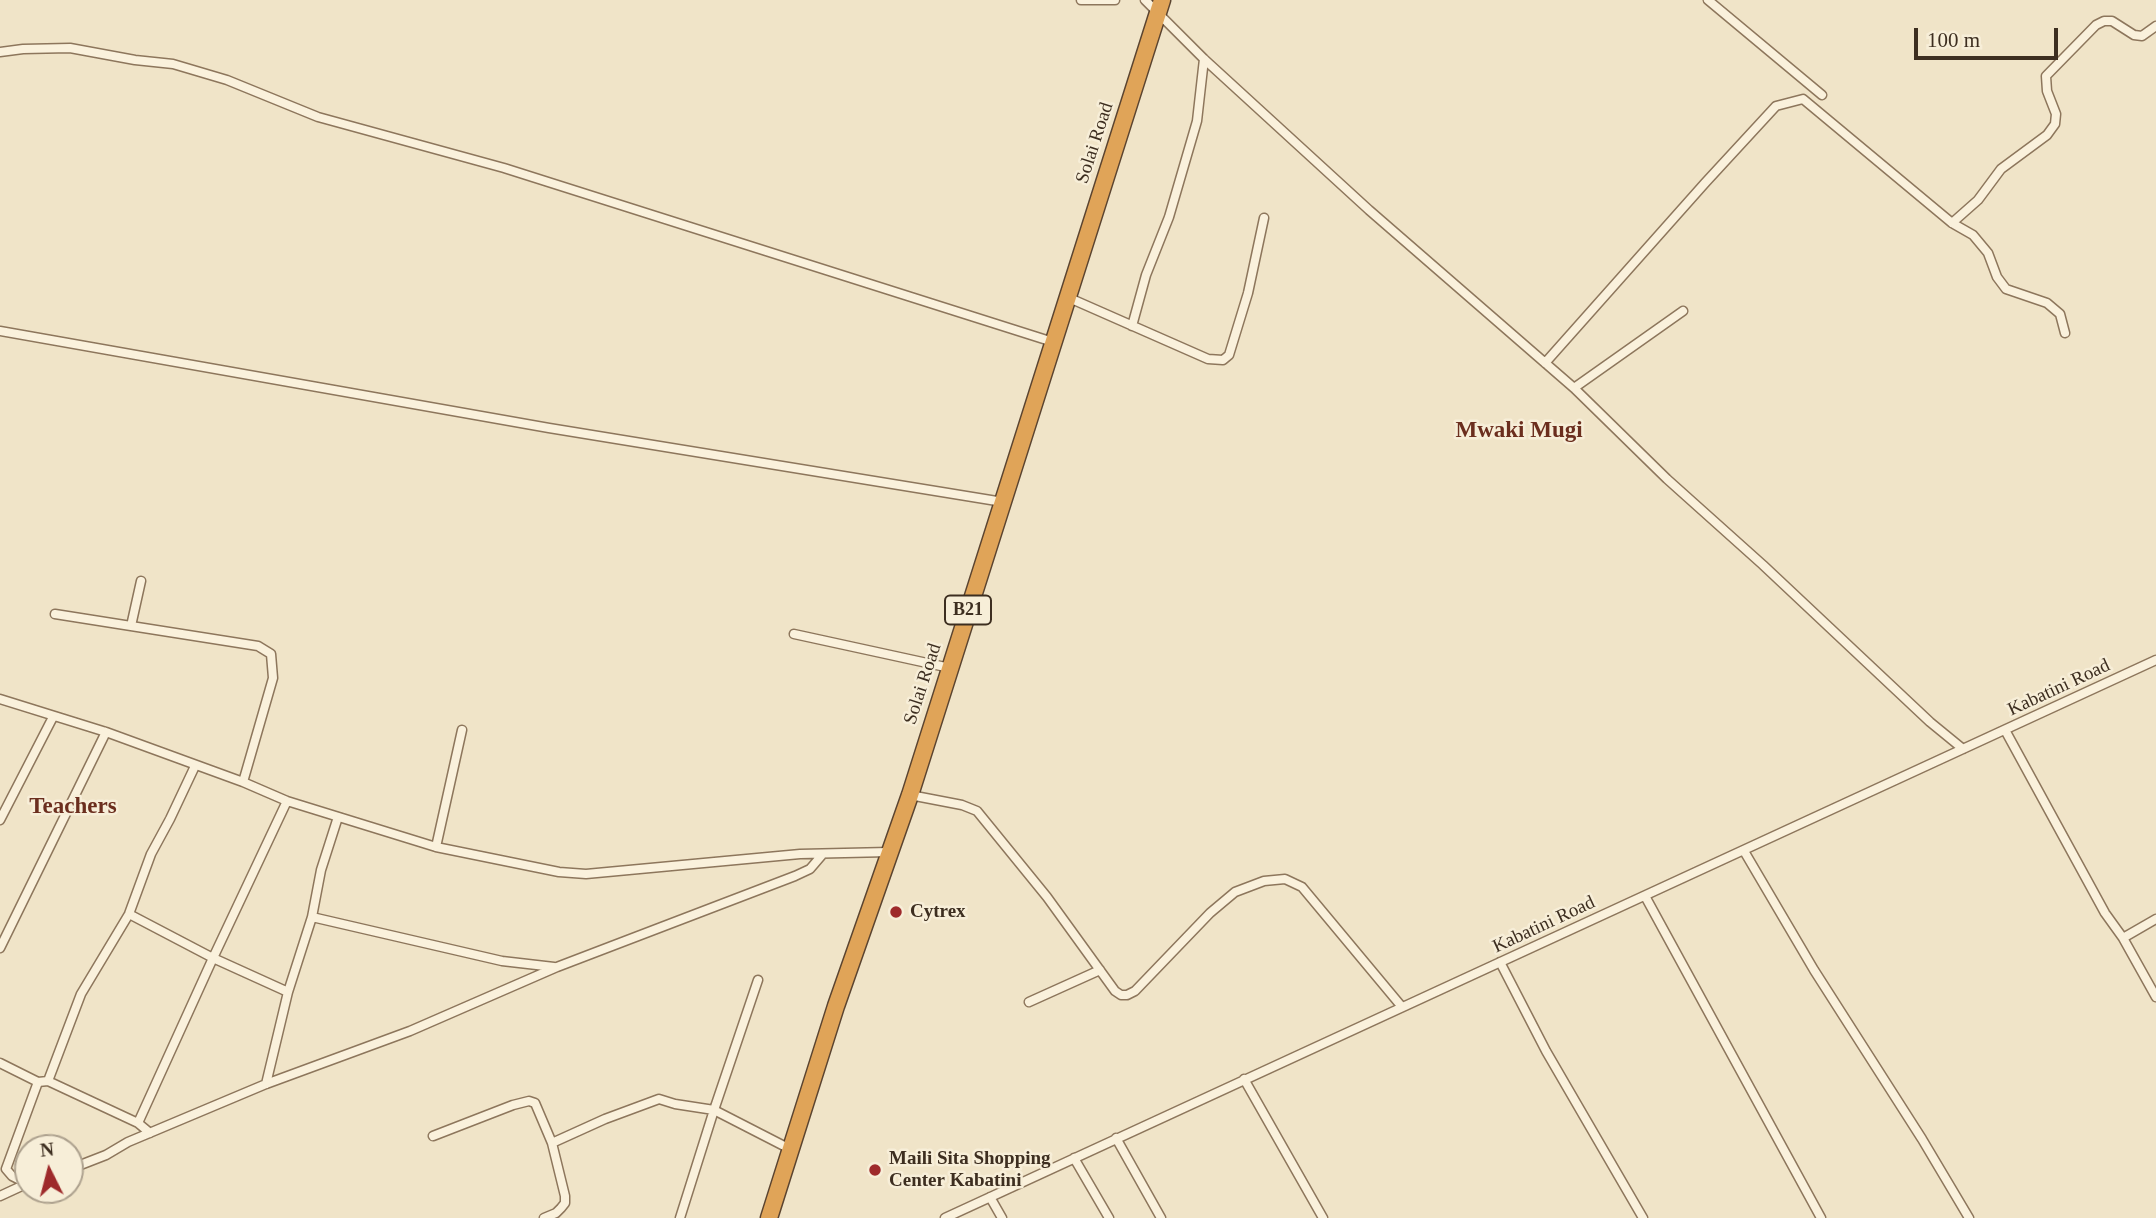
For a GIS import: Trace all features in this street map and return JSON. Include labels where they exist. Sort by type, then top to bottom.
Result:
[{"type":"highway","name":"Solai Road","points":[[769,1218],[836,1006],[910,794],[1160,7]]},
{"type":"street","points":[[1081,0],[1115,0]]},
{"type":"street","points":[[1145,0],[1160,7],[1204,60],[1369,210],[1574,388],[1667,479],[1763,565],[1882,679],[1963,749]]},
{"type":"street","points":[[1708,0],[1822,95]]},
{"type":"street","points":[[1952,223],[1978,200],[2001,169],[2047,135],[2055,124],[2056,114],[2047,91],[2046,76],[2096,25],[2112,21],[2134,36],[2142,36],[2156,26]]},
{"type":"street","points":[[0,52],[69,48],[173,64],[227,80],[318,117],[504,168],[1053,342]]},
{"type":"street","points":[[1132,326],[1146,275],[1169,217],[1197,121],[1204,60]]},
{"type":"street","points":[[1545,363],[1776,106],[1803,99],[1952,223],[1973,235],[1988,253],[1997,277],[2006,289],[2047,303],[2060,314],[2065,333]]},
{"type":"street","points":[[1067,297],[1208,359],[1223,360],[1229,355],[1248,293],[1264,218]]},
{"type":"street","points":[[1574,388],[1683,311]]},
{"type":"street","points":[[0,331],[549,428],[1003,502]]},
{"type":"street","points":[[131,626],[141,581]]},
{"type":"street","points":[[55,614],[258,646],[271,654],[272,678],[243,782]]},
{"type":"street","points":[[794,634],[950,668]]},
{"type":"street","name":"Kabatini Road","points":[[945,1218],[2156,660]]},
{"type":"street","points":[[0,699],[106,732],[287,801],[338,817],[436,847],[559,872],[586,874],[800,854],[889,852]]},
{"type":"street","points":[[0,820],[52,717]]},
{"type":"street","points":[[436,847],[462,730]]},
{"type":"street","points":[[2005,730],[2105,913],[2123,938],[2156,997]]},
{"type":"street","points":[[0,948],[106,732]]},
{"type":"street","points":[[48,1081],[81,993],[129,914],[151,854],[195,766]]},
{"type":"street","points":[[910,794],[970,807],[977,811],[1047,897],[1115,991],[1121,995],[1135,991],[1210,913],[1235,892],[1264,881],[1285,879],[1302,887],[1402,1007]]},
{"type":"street","points":[[138,1122],[287,801]]},
{"type":"street","points":[[266,1084],[288,992],[312,917],[321,870],[338,817]]},
{"type":"street","points":[[1744,851],[1814,970],[1969,1218]]},
{"type":"street","points":[[84,1164],[128,1142],[266,1084],[410,1031],[557,967],[795,876],[810,869],[822,855]]},
{"type":"street","points":[[1645,896],[1821,1218]]},
{"type":"street","points":[[129,914],[213,958],[288,992]]},
{"type":"street","points":[[312,917],[502,961],[557,967]]},
{"type":"street","points":[[2123,938],[2156,919]]},
{"type":"street","points":[[1500,962],[1546,1051],[1643,1218]]},
{"type":"street","points":[[1029,1002],[1100,970]]},
{"type":"street","points":[[680,1218],[758,981]]},
{"type":"street","points":[[0,1063],[38,1082],[48,1081],[138,1122],[150,1133]]},
{"type":"street","points":[[1244,1079],[1323,1218]]},
{"type":"street","points":[[19,1134],[38,1082]]},
{"type":"street","points":[[552,1143],[659,1099],[714,1110],[790,1149]]},
{"type":"street","points":[[433,1136],[530,1101],[538,1107],[552,1143],[563,1185],[565,1203],[556,1213],[544,1218]]},
{"type":"street","points":[[1116,1138],[1161,1218]]},
{"type":"street","points":[[14,1147],[6,1169],[14,1177]]},
{"type":"street","points":[[1074,1158],[1110,1218]]},
{"type":"street","points":[[990,1197],[1002,1218]]},
{"type":"place","name":"Cytrex","points":[[896,912]]},
{"type":"place","name":"Maili Sita Shopping Center Kabatini","points":[[875,1170]]},
{"type":"district","name":"Mwaki Mugi","points":[[1519,431]]},
{"type":"district","name":"Teachers","points":[[73,807]]}]
